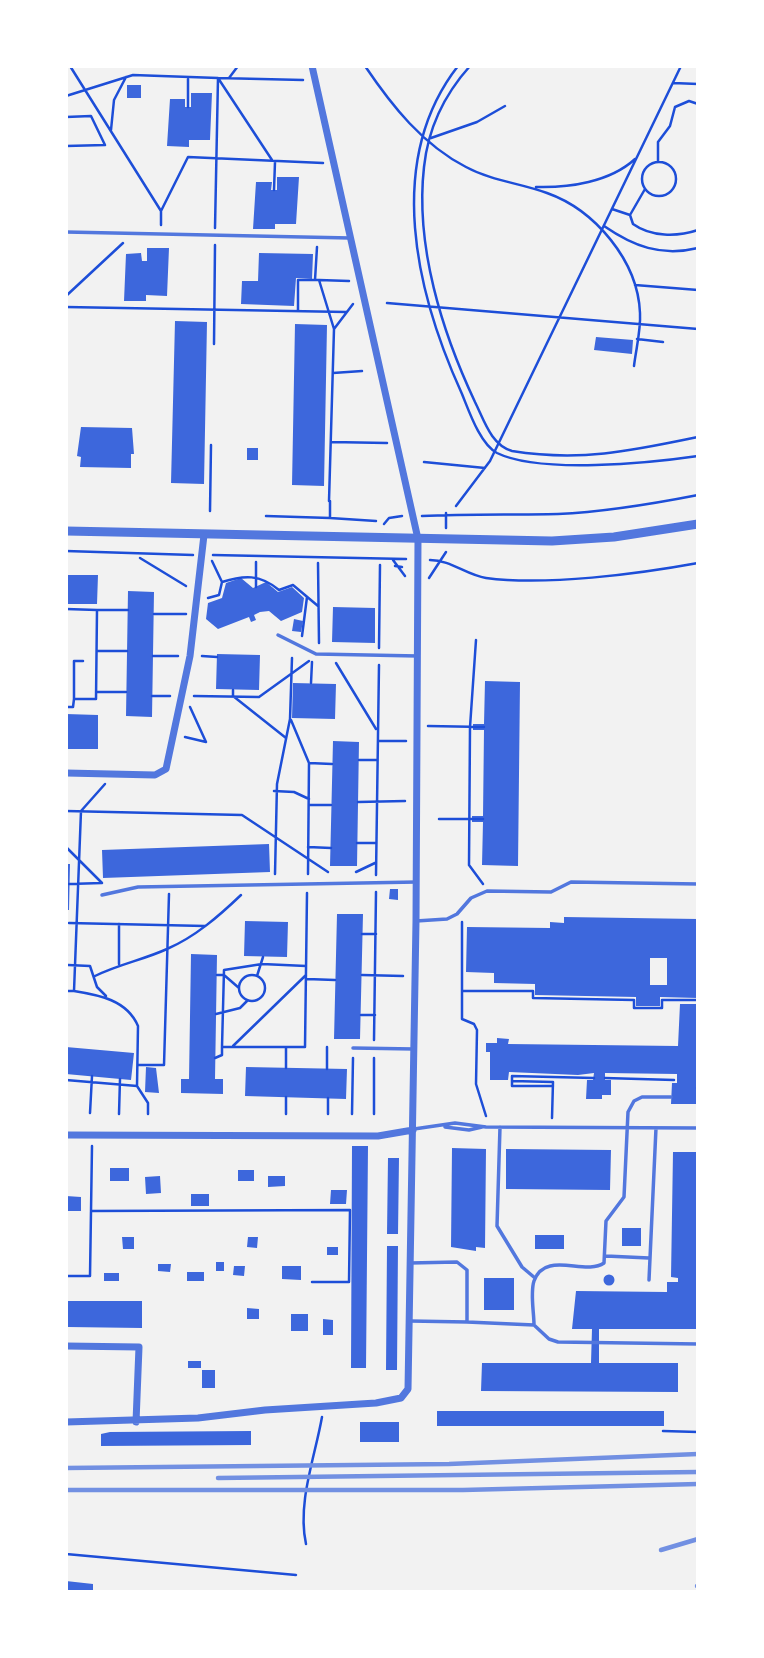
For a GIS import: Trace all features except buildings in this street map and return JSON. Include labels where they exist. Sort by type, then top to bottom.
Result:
[{"type":"street","points":[[66,1422],[136,1422],[394,1400],[405,1394],[410,1382],[417,882],[418,539],[312,66]]},
{"type":"street","points":[[66,531],[552,541],[614,537],[698,524]]},
{"type":"street","points":[[66,773],[155,775],[165,771],[190,656],[204,535]]},
{"type":"street","points":[[66,1135],[378,1136],[413,1130]]},
{"type":"street","points":[[66,1346],[139,1346],[136,1422]]},
{"type":"lane","points":[[66,232],[352,238]]},
{"type":"lane","points":[[278,635],[316,654],[418,656]]},
{"type":"lane","points":[[102,895],[159,887],[417,882]]},
{"type":"lane","points":[[416,921],[442,921],[462,909],[471,898],[487,891],[551,892],[570,882],[698,884]]},
{"type":"lane","points":[[353,1048],[414,1049]]},
{"type":"lane","points":[[534,1325],[535,1278],[545,1269],[563,1264],[598,1267],[606,1256],[606,1221],[624,1197],[626,1127],[628,1112],[634,1101],[642,1097],[671,1097]]},
{"type":"lane","points":[[413,1130],[443,1126],[469,1130],[482,1126],[698,1128]]},
{"type":"lane","points":[[500,1127],[498,1226],[522,1268],[535,1278]]},
{"type":"lane","points":[[649,1279],[656,1128]]},
{"type":"lane","points":[[606,1256],[650,1258]]},
{"type":"lane","points":[[410,1263],[462,1264],[467,1270],[467,1322]]},
{"type":"lane","points":[[410,1321],[534,1325],[549,1339],[558,1342],[698,1345]]},
{"type":"path","points":[[70,66],[161,211]]},
{"type":"path","points":[[228,79],[238,66]]},
{"type":"path","points":[[365,66],[421,135],[477,173],[531,187],[565,201],[603,228],[637,246],[651,250],[698,248]]},
{"type":"path","points":[[458,66],[436,98],[421,135],[415,161],[413,195],[418,247],[430,306],[457,384],[475,422],[495,452],[534,461],[629,463],[698,456]]},
{"type":"path","points":[[470,66],[443,103],[429,140],[422,195],[427,247],[439,307],[467,384],[498,445],[520,452],[577,457],[654,448],[698,437]]},
{"type":"path","points":[[456,511],[495,452],[681,66]]},
{"type":"path","points":[[111,131],[114,100],[126,77]]},
{"type":"path","points":[[66,96],[126,77],[303,80]]},
{"type":"path","points":[[188,78],[188,107]]},
{"type":"path","points":[[214,344],[218,79]]},
{"type":"path","points":[[218,79],[273,160],[274,190]]},
{"type":"path","points":[[673,83],[698,84]]},
{"type":"path","points":[[658,162],[658,142],[670,126],[675,107],[690,101],[698,104]]},
{"type":"path","points":[[429,140],[477,122],[505,106]]},
{"type":"path","points":[[66,117],[91,116],[105,145],[66,146]]},
{"type":"path","points":[[160,234],[161,211],[188,157],[323,163]]},
{"type":"path","points":[[531,187],[562,186],[600,178],[628,165],[638,157]]},
{"type":"path","points":[[644,172],[658,162]]},
{"type":"path","points":[[645,188],[659,197],[674,189],[676,173],[669,165],[658,162]]},
{"type":"path","points":[[633,167],[644,172]]},
{"type":"path","points":[[644,172],[645,188],[630,215],[633,224],[653,232],[680,234],[698,230]]},
{"type":"path","points":[[612,209],[630,215]]},
{"type":"path","points":[[603,228],[625,264],[634,285],[639,324],[634,366]]},
{"type":"path","points":[[66,296],[123,243]]},
{"type":"path","points":[[326,247],[315,247],[317,280],[334,329],[330,518]]},
{"type":"path","points":[[298,311],[298,280],[351,281]]},
{"type":"path","points":[[634,285],[698,290]]},
{"type":"path","points":[[334,329],[355,301]]},
{"type":"path","points":[[387,303],[698,329]]},
{"type":"path","points":[[66,307],[346,312]]},
{"type":"path","points":[[637,339],[663,342]]},
{"type":"path","points":[[333,373],[362,371]]},
{"type":"path","points":[[331,442],[387,443]]},
{"type":"path","points":[[210,511],[211,445]]},
{"type":"path","points":[[424,462],[485,468]]},
{"type":"path","points":[[384,558],[384,525],[388,518],[456,511],[558,513],[651,504],[698,495]]},
{"type":"path","points":[[266,516],[376,521]]},
{"type":"path","points":[[66,551],[418,559],[449,563],[472,574],[493,578],[606,576],[698,563]]},
{"type":"path","points":[[140,558],[191,590]]},
{"type":"path","points":[[393,559],[417,592]]},
{"type":"path","points":[[204,600],[219,595],[222,582],[212,561]]},
{"type":"path","points":[[256,562],[256,587]]},
{"type":"path","points":[[318,563],[319,650]]},
{"type":"path","points":[[379,651],[380,565]]},
{"type":"path","points":[[222,582],[242,575],[266,580],[279,590],[292,585],[318,606]]},
{"type":"path","points":[[302,636],[307,597]]},
{"type":"path","points":[[66,609],[128,610]]},
{"type":"path","points":[[74,699],[96,699],[97,610]]},
{"type":"path","points":[[154,614],[188,614]]},
{"type":"path","points":[[476,640],[475,701],[470,726],[470,865],[487,891]]},
{"type":"path","points":[[97,651],[127,651]]},
{"type":"path","points":[[153,656],[182,656]]},
{"type":"path","points":[[195,656],[217,657]]},
{"type":"path","points":[[275,878],[275,791],[290,719],[292,658]]},
{"type":"path","points":[[179,735],[206,742],[187,697],[258,697],[312,659],[311,683]]},
{"type":"path","points":[[334,660],[377,732]]},
{"type":"path","points":[[376,878],[379,660]]},
{"type":"path","points":[[73,714],[74,661],[83,661]]},
{"type":"path","points":[[233,690],[233,696]]},
{"type":"path","points":[[96,692],[126,692]]},
{"type":"path","points":[[152,696],[174,696]]},
{"type":"path","points":[[233,696],[286,738]]},
{"type":"path","points":[[66,707],[73,707]]},
{"type":"path","points":[[290,719],[309,763],[307,878]]},
{"type":"path","points":[[425,726],[484,727]]},
{"type":"path","points":[[377,741],[407,741]]},
{"type":"path","points":[[359,760],[377,760]]},
{"type":"path","points":[[309,763],[332,764]]},
{"type":"path","points":[[74,991],[77,856],[81,811],[111,777]]},
{"type":"path","points":[[275,791],[294,792],[309,799]]},
{"type":"path","points":[[358,802],[405,802]]},
{"type":"path","points":[[309,805],[331,805]]},
{"type":"path","points":[[66,811],[242,815],[328,872]]},
{"type":"path","points":[[439,819],[483,819]]},
{"type":"path","points":[[357,843],[376,843]]},
{"type":"path","points":[[66,847],[102,883],[69,884]]},
{"type":"path","points":[[308,847],[331,848]]},
{"type":"path","points":[[356,872],[376,862]]},
{"type":"path","points":[[222,1047],[304,1047],[307,887]]},
{"type":"path","points":[[95,976],[119,964],[167,949],[209,926],[249,888]]},
{"type":"path","points":[[374,1043],[376,888]]},
{"type":"path","points":[[138,1065],[164,1065],[170,891]]},
{"type":"path","points":[[462,909],[462,1019],[474,1024],[477,1030],[476,1084],[486,1116]]},
{"type":"path","points":[[102,918],[102,923]]},
{"type":"path","points":[[69,923],[209,926]]},
{"type":"path","points":[[119,923],[119,964]]},
{"type":"path","points":[[362,934],[376,934]]},
{"type":"path","points":[[257,976],[263,957]]},
{"type":"path","points":[[215,1058],[222,1055],[224,970],[262,964],[306,966]]},
{"type":"path","points":[[68,965],[90,966],[97,987],[136,1021],[137,1086],[148,1103],[148,1114]]},
{"type":"path","points":[[217,975],[223,975],[239,988],[248,1000]]},
{"type":"path","points":[[362,975],[403,976]]},
{"type":"path","points":[[216,1014],[240,1008],[248,1000],[256,1000],[263,994],[263,981],[257,976],[244,978],[239,988]]},
{"type":"path","points":[[232,1047],[306,977],[335,980]]},
{"type":"path","points":[[66,991],[106,996]]},
{"type":"path","points":[[462,991],[533,991],[533,998],[634,1000],[634,1008],[662,1009],[662,1000],[698,1000]]},
{"type":"path","points":[[361,1015],[375,1015]]},
{"type":"path","points":[[286,1047],[286,1068]]},
{"type":"path","points":[[327,1047],[327,1069]]},
{"type":"path","points":[[352,1114],[353,1048]]},
{"type":"path","points":[[374,1053],[374,1114]]},
{"type":"path","points":[[90,1113],[92,1076]]},
{"type":"path","points":[[552,1127],[553,1086],[512,1086],[512,1076],[594,1078]]},
{"type":"path","points":[[605,1078],[674,1080]]},
{"type":"path","points":[[119,1114],[120,1079]]},
{"type":"path","points":[[66,1080],[137,1086]]},
{"type":"path","points":[[286,1097],[286,1114]]},
{"type":"path","points":[[328,1098],[328,1114]]},
{"type":"path","points":[[66,1276],[90,1276],[92,1145]]},
{"type":"path","points":[[91,1211],[350,1210],[349,1282],[312,1282]]},
{"type":"path","points":[[306,1545],[303,1533],[309,1478],[324,1406]]},
{"type":"path","points":[[663,1431],[698,1432]]},
{"type":"path","points":[[66,1554],[296,1575]]},
{"type":"railway","points":[[66,1468],[449,1464],[698,1454]]},
{"type":"railway","points":[[218,1478],[698,1472]]},
{"type":"railway","points":[[66,1490],[463,1490],[698,1484]]},
{"type":"railway","points":[[661,1550],[698,1539]]}]
